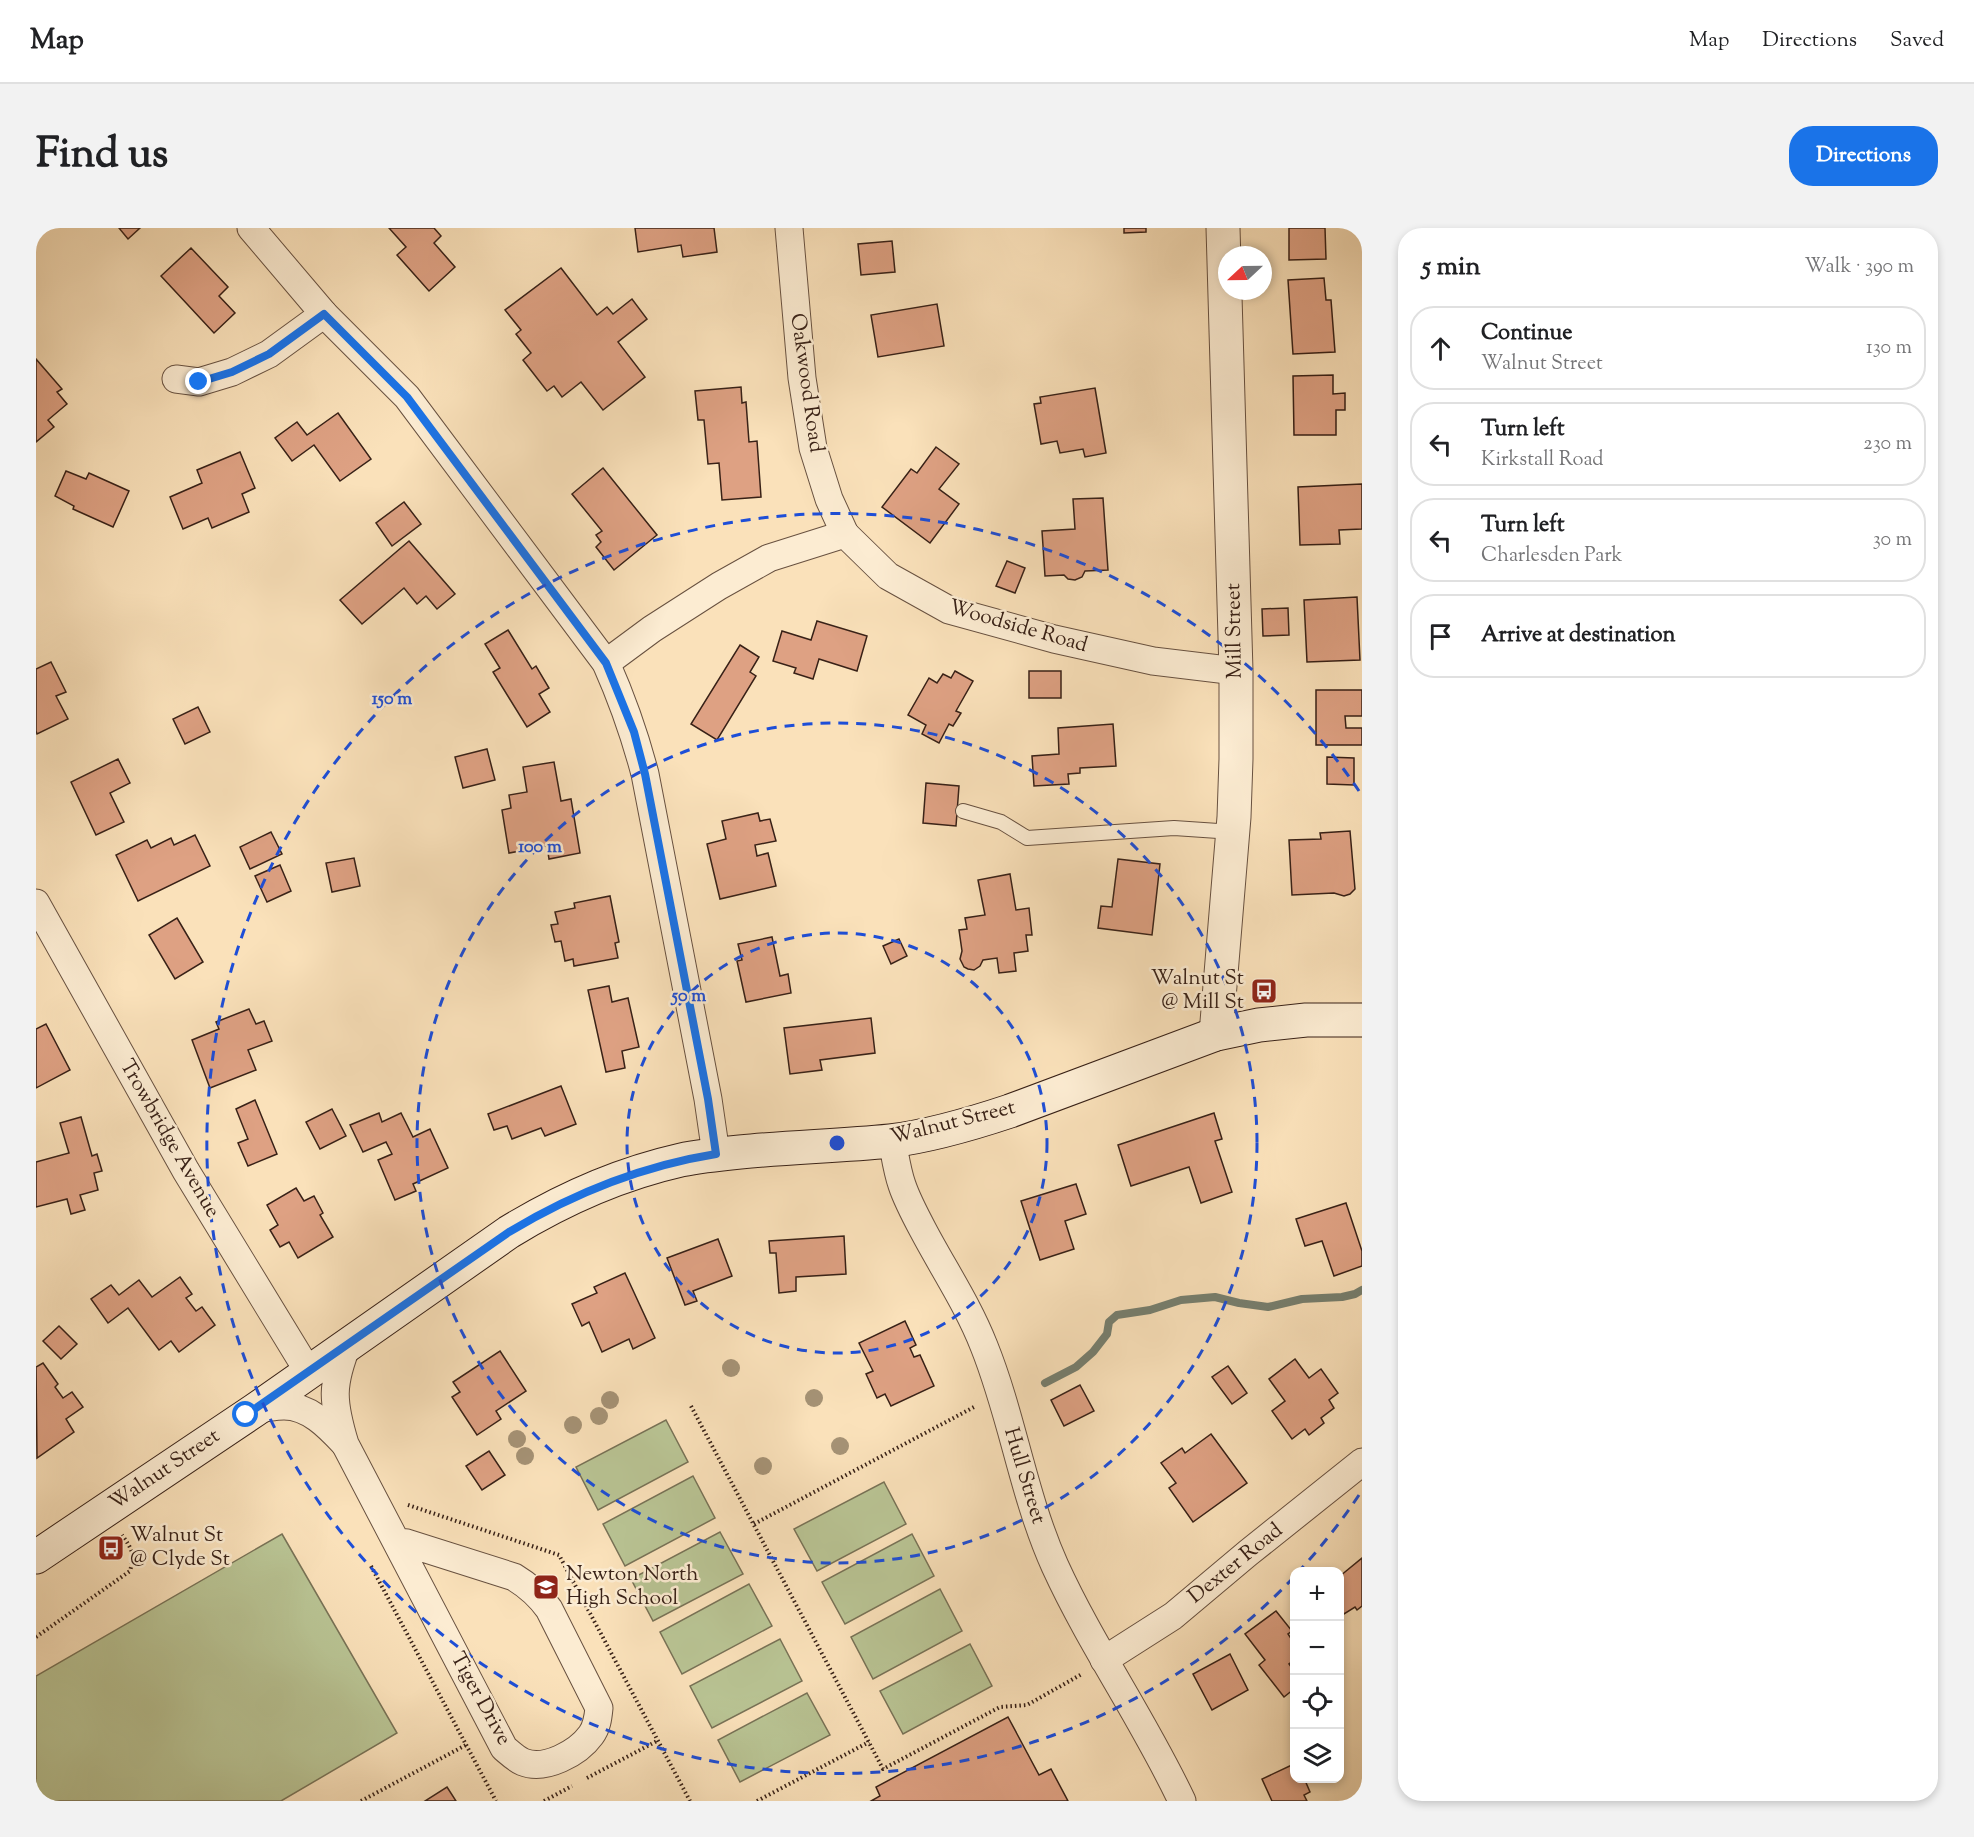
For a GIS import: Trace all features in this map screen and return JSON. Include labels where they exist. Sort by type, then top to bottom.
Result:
[{"type":"main road","name":"Mill Street","points":[[1216,1034],[1233,832],[1236,759],[1236,671],[1223,228]]},
{"type":"main road","name":"Walnut Street","points":[[38,1552],[255,1410],[509,1232],[541,1212],[611,1181],[682,1160],[716,1154],[917,1137],[976,1122],[1048,1098],[1131,1064],[1216,1034],[1259,1024],[1362,1020]]},
{"type":"street","points":[[251,228],[324,314],[407,397],[606,663],[634,732],[645,774],[708,1099],[716,1154]]},
{"type":"street","name":"Oakwood Road","points":[[789,228],[802,378],[813,448],[829,499],[845,534]]},
{"type":"street","points":[[176,379],[199,382],[232,372],[269,354],[324,314]]},
{"type":"street","points":[[606,663],[652,629],[718,586],[769,558],[845,534]]},
{"type":"street","name":"Woodside Road","points":[[845,534],[888,576],[949,610],[1054,639],[1153,661],[1236,671]]},
{"type":"street","name":"Trowbridge Avenue","points":[[36,903],[186,1171],[308,1371]]},
{"type":"street","name":"Hull Street","points":[[892,1140],[902,1185],[912,1209],[971,1316],[984,1345],[1001,1393],[1039,1528],[1074,1605],[1182,1801]]},
{"type":"street","name":"Tiger Drive","points":[[348,1343],[336,1379],[335,1396],[335,1413],[345,1444],[504,1748],[525,1763],[538,1764],[550,1762],[581,1746],[592,1734],[598,1722],[599,1708],[560,1630],[540,1596],[529,1585],[514,1577],[407,1543],[397,1542]]},
{"type":"street","name":"Tiger Drive","points":[[255,1410],[284,1406],[302,1410],[331,1429],[345,1444]]},
{"type":"street","name":"Dexter Road","points":[[1104,1660],[1173,1616],[1362,1462]]},
{"type":"lane","points":[[963,811],[1001,822],[1027,838],[1174,828],[1233,832]]},
{"type":"path","points":[[754,1524],[1001,1393]]},
{"type":"path","points":[[691,1407],[884,1769],[1000,1707],[1027,1705],[1069,1683]]},
{"type":"path","points":[[401,1503],[559,1555],[690,1801]]},
{"type":"path","points":[[36,1637],[130,1571],[134,1557],[122,1535]]},
{"type":"path","points":[[371,1566],[496,1801]]},
{"type":"path","points":[[585,1779],[657,1741]]},
{"type":"path","points":[[757,1801],[869,1742]]},
{"type":"path","points":[[361,1801],[466,1745]]},
{"type":"path","points":[[544,1801],[575,1785]]},
{"type":"green space","points":[[666,1420],[688,1462],[598,1510],[576,1467]]},
{"type":"green space","points":[[693,1476],[715,1518],[625,1566],[603,1524]]},
{"type":"green space","points":[[884,1482],[906,1524],[817,1571],[794,1529]]},
{"type":"green space","points":[[720,1532],[743,1574],[653,1621],[631,1579]]},
{"type":"green space","points":[[282,1534],[397,1733],[281,1801],[36,1801],[36,1676]]},
{"type":"green space","points":[[912,1534],[934,1576],[845,1624],[822,1582]]},
{"type":"green space","points":[[749,1584],[772,1626],[682,1674],[660,1632]]},
{"type":"green space","points":[[940,1589],[962,1631],[873,1679],[851,1637]]},
{"type":"green space","points":[[780,1639],[802,1681],[712,1728],[690,1686]]},
{"type":"green space","points":[[970,1644],[992,1686],[903,1734],[880,1691]]},
{"type":"green space","points":[[807,1693],[830,1735],[740,1782],[718,1740]]},
{"type":"building","points":[[119,228],[140,228],[128,239]]},
{"type":"building","points":[[389,228],[434,228],[441,236],[434,243],[455,267],[429,291],[397,255],[406,247]]},
{"type":"building","points":[[635,228],[714,228],[717,252],[683,257],[681,245],[638,252]]},
{"type":"building","points":[[1124,228],[1146,228],[1146,232],[1124,233]]},
{"type":"building","points":[[1289,228],[1325,228],[1326,259],[1289,260]]},
{"type":"building","points":[[892,241],[895,272],[861,275],[858,244]]},
{"type":"building","points":[[191,248],[228,287],[219,296],[235,313],[214,333],[161,276]]},
{"type":"building","points":[[561,268],[597,315],[607,307],[613,314],[632,299],[647,319],[618,342],[645,377],[603,410],[581,382],[562,397],[554,386],[547,391],[523,360],[531,353],[516,334],[521,330],[505,310]]},
{"type":"building","points":[[1324,278],[1326,300],[1331,300],[1335,352],[1293,354],[1288,280]]},
{"type":"building","points":[[937,304],[944,346],[878,357],[871,315]]},
{"type":"building","points":[[36,359],[62,389],[57,392],[67,404],[48,420],[54,427],[36,442]]},
{"type":"building","points":[[1333,375],[1333,394],[1345,393],[1345,410],[1336,410],[1336,435],[1294,435],[1293,376]]},
{"type":"building","points":[[741,387],[742,403],[746,402],[749,442],[757,441],[761,497],[722,500],[719,463],[708,464],[704,420],[698,420],[695,391]]},
{"type":"building","points":[[1095,388],[1106,453],[1085,457],[1083,449],[1060,453],[1057,441],[1041,444],[1034,404],[1041,403],[1040,397]]},
{"type":"building","points":[[338,413],[371,459],[340,481],[314,445],[292,461],[275,438],[297,422],[307,435]]},
{"type":"building","points":[[936,447],[959,464],[939,489],[959,504],[930,543],[882,507],[911,469],[917,473]]},
{"type":"building","points":[[240,452],[255,488],[242,494],[249,512],[212,528],[208,518],[183,529],[170,497],[202,483],[197,470]]},
{"type":"building","points":[[603,468],[657,535],[614,570],[596,547],[601,542],[596,535],[602,531],[572,494]]},
{"type":"building","points":[[66,471],[86,479],[89,473],[129,491],[113,527],[73,509],[74,506],[55,496]]},
{"type":"building","points":[[1362,484],[1362,529],[1339,530],[1340,544],[1300,545],[1298,487]]},
{"type":"building","points":[[1103,498],[1108,570],[1085,571],[1082,577],[1075,580],[1068,579],[1064,575],[1045,576],[1042,531],[1075,529],[1073,499]]},
{"type":"building","points":[[404,502],[421,524],[392,546],[376,523]]},
{"type":"building","points":[[409,541],[455,594],[437,609],[426,596],[417,604],[404,588],[362,624],[340,600]]},
{"type":"building","points":[[1007,561],[1025,568],[1015,593],[996,586]]},
{"type":"building","points":[[1357,597],[1360,660],[1307,662],[1304,600]]},
{"type":"building","points":[[1288,608],[1289,635],[1263,636],[1262,609]]},
{"type":"building","points":[[817,621],[867,636],[857,671],[819,659],[813,679],[794,673],[796,668],[773,661],[782,631],[811,640]]},
{"type":"building","points":[[508,630],[532,669],[536,666],[549,688],[539,694],[550,712],[527,727],[493,672],[500,668],[485,644]]},
{"type":"building","points":[[740,645],[759,657],[750,672],[756,676],[717,740],[691,724]]},
{"type":"building","points":[[51,662],[66,692],[56,696],[68,719],[37,734],[36,669]]},
{"type":"building","points":[[955,671],[973,681],[956,711],[961,713],[953,726],[949,724],[939,743],[922,734],[926,725],[908,715],[929,678],[937,683],[943,674],[951,678]]},
{"type":"building","points":[[1029,671],[1061,671],[1061,698],[1029,698]]},
{"type":"building","points":[[1316,690],[1362,690],[1362,716],[1345,716],[1346,728],[1362,728],[1362,745],[1316,745]]},
{"type":"building","points":[[198,707],[210,732],[185,744],[173,719]]},
{"type":"building","points":[[1113,724],[1116,766],[1080,768],[1080,773],[1068,774],[1069,784],[1034,786],[1032,756],[1059,754],[1058,728]]},
{"type":"building","points":[[487,749],[495,780],[463,788],[455,757]]},
{"type":"building","points":[[1327,757],[1354,758],[1354,785],[1327,784]]},
{"type":"building","points":[[118,759],[130,783],[110,793],[124,822],[96,835],[71,782]]},
{"type":"building","points":[[554,762],[561,801],[571,799],[580,853],[549,859],[547,846],[509,853],[502,810],[511,808],[509,795],[527,792],[523,767]]},
{"type":"building","points":[[926,783],[959,786],[956,826],[923,823]]},
{"type":"building","points":[[758,813],[760,821],[770,819],[776,841],[755,845],[757,856],[768,853],[776,886],[720,899],[707,844],[726,839],[722,821]]},
{"type":"building","points":[[1350,831],[1355,889],[1344,896],[1334,893],[1292,895],[1289,840],[1321,839],[1320,833]]},
{"type":"building","points":[[271,832],[282,854],[250,869],[240,847]]},
{"type":"building","points":[[195,835],[210,866],[138,901],[116,855],[147,840],[151,848],[171,838],[174,845]]},
{"type":"building","points":[[354,858],[360,886],[332,892],[326,863]]},
{"type":"building","points":[[1118,859],[1160,864],[1152,935],[1098,928],[1101,906],[1112,907]]},
{"type":"building","points":[[280,865],[291,891],[267,902],[255,876]]},
{"type":"building","points":[[1010,874],[1016,910],[1029,908],[1032,935],[1026,935],[1028,951],[1014,953],[1016,971],[999,973],[997,958],[983,960],[974,970],[968,969],[964,967],[960,959],[962,951],[959,930],[967,929],[965,918],[985,915],[978,880]]},
{"type":"building","points":[[610,896],[619,942],[615,943],[618,958],[574,966],[573,959],[565,961],[561,941],[555,942],[551,925],[558,924],[555,912],[575,908],[574,903]]},
{"type":"building","points":[[177,918],[203,962],[175,979],[149,935]]},
{"type":"building","points":[[772,937],[780,976],[788,974],[791,993],[746,1002],[737,961],[742,960],[738,944]]},
{"type":"building","points":[[899,939],[907,956],[891,964],[883,946]]},
{"type":"building","points":[[609,986],[612,1002],[628,998],[639,1047],[622,1051],[625,1068],[606,1072],[588,990]]},
{"type":"building","points":[[249,1009],[256,1024],[264,1021],[272,1041],[248,1050],[256,1070],[210,1088],[192,1040],[219,1029],[216,1022]]},
{"type":"building","points":[[871,1018],[875,1053],[820,1060],[822,1070],[790,1074],[784,1028]]},
{"type":"building","points":[[46,1024],[70,1070],[36,1088],[36,1029]]},
{"type":"building","points":[[561,1086],[576,1124],[545,1136],[541,1128],[512,1139],[507,1126],[494,1130],[488,1114]]},
{"type":"building","points":[[255,1100],[277,1154],[248,1166],[238,1143],[248,1139],[236,1109]]},
{"type":"building","points":[[332,1109],[346,1136],[320,1149],[306,1122]]},
{"type":"building","points":[[379,1113],[382,1122],[401,1113],[413,1137],[430,1129],[448,1168],[413,1184],[416,1191],[395,1200],[378,1160],[392,1154],[386,1142],[363,1152],[350,1125]]},
{"type":"building","points":[[1214,1113],[1222,1139],[1215,1141],[1232,1192],[1201,1203],[1189,1167],[1131,1186],[1118,1145]]},
{"type":"building","points":[[81,1117],[92,1156],[97,1154],[102,1171],[94,1173],[98,1190],[80,1195],[85,1210],[71,1214],[67,1199],[36,1207],[36,1162],[69,1153],[60,1123]]},
{"type":"building","points":[[1076,1184],[1086,1214],[1065,1221],[1074,1249],[1040,1260],[1021,1201]]},
{"type":"building","points":[[296,1188],[304,1201],[314,1196],[323,1213],[320,1215],[333,1237],[298,1258],[289,1242],[280,1247],[270,1230],[278,1225],[267,1205]]},
{"type":"building","points":[[1346,1203],[1362,1251],[1362,1266],[1334,1276],[1322,1241],[1305,1246],[1296,1219]]},
{"type":"building","points":[[844,1236],[846,1274],[796,1277],[796,1291],[779,1293],[776,1253],[770,1253],[769,1241]]},
{"type":"building","points":[[718,1239],[732,1276],[693,1291],[697,1301],[685,1305],[667,1258]]},
{"type":"building","points":[[625,1273],[655,1338],[633,1349],[629,1339],[602,1352],[589,1322],[582,1326],[572,1304],[597,1293],[594,1287]]},
{"type":"building","points":[[180,1277],[192,1294],[186,1298],[196,1311],[202,1307],[215,1325],[179,1352],[171,1341],[159,1350],[128,1308],[108,1323],[91,1299],[111,1285],[119,1295],[139,1280],[152,1297]]},
{"type":"building","points":[[905,1321],[916,1345],[910,1348],[914,1357],[920,1355],[934,1386],[891,1406],[885,1394],[877,1398],[866,1374],[873,1371],[859,1343]]},
{"type":"building","points":[[59,1326],[77,1344],[61,1359],[43,1341]]},
{"type":"building","points":[[500,1351],[526,1391],[496,1411],[501,1419],[477,1435],[452,1397],[460,1392],[453,1382]]},
{"type":"building","points":[[1295,1359],[1309,1378],[1321,1369],[1338,1393],[1329,1400],[1334,1408],[1321,1418],[1324,1423],[1309,1435],[1305,1429],[1292,1439],[1272,1411],[1285,1401],[1269,1379]]},
{"type":"building","points":[[43,1363],[58,1384],[55,1387],[63,1398],[72,1392],[83,1407],[66,1419],[74,1432],[37,1458],[36,1367]]},
{"type":"building","points":[[1228,1366],[1247,1393],[1232,1404],[1212,1377]]},
{"type":"building","points":[[1080,1385],[1094,1411],[1064,1426],[1051,1400]]},
{"type":"building","points":[[1211,1434],[1247,1483],[1193,1522],[1169,1488],[1176,1483],[1161,1463],[1182,1448],[1185,1453]]},
{"type":"building","points":[[489,1451],[505,1475],[482,1490],[466,1466]]},
{"type":"building","points":[[1362,1558],[1362,1606],[1357,1610],[1355,1607],[1344,1614],[1344,1573]]},
{"type":"building","points":[[1276,1611],[1290,1628],[1288,1634],[1290,1637],[1290,1692],[1284,1697],[1259,1665],[1265,1660],[1245,1634]]},
{"type":"building","points":[[1230,1654],[1248,1690],[1212,1710],[1193,1674]]},
{"type":"building","points":[[1008,1717],[1039,1775],[1051,1769],[1068,1801],[871,1801],[880,1796],[876,1787]]},
{"type":"building","points":[[1290,1766],[1290,1783],[1306,1783],[1310,1792],[1304,1795],[1307,1801],[1272,1801],[1262,1779]]},
{"type":"building","points":[[447,1787],[456,1801],[425,1801]]},
{"type":"waterway","points":[[1045,1383],[1076,1367],[1093,1352],[1107,1334],[1109,1322],[1117,1315],[1150,1310],[1181,1300],[1215,1297],[1268,1307],[1302,1299],[1342,1297],[1362,1290]]},
{"type":"place","name":"Walnut St @ Mill St","points":[[1264,991]]},
{"type":"place","name":"Walnut St @ Clyde St","points":[[111,1548]]},
{"type":"place","name":"Newton North High School","points":[[546,1587]]},
{"type":"route","points":[[199,382],[232,372],[269,354],[324,314],[407,397],[606,663],[634,732],[645,774],[708,1099],[716,1154],[682,1160],[611,1181],[541,1212],[246,1415]]}]
